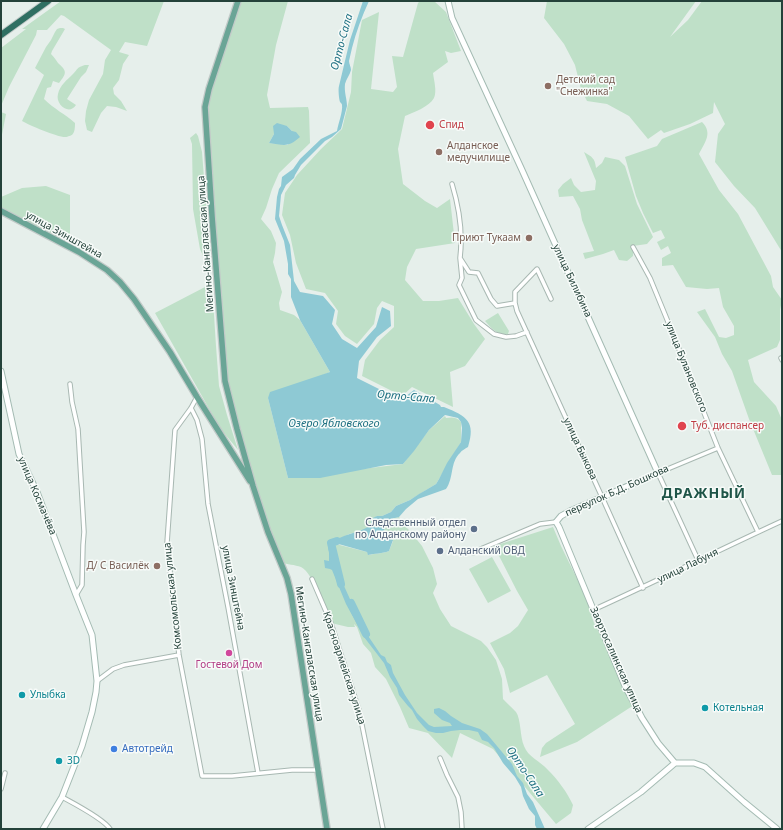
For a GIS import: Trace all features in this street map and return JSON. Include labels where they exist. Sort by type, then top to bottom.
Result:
[{"type":"highway","points":[[1,35],[48,1]]},
{"type":"main road","name":"Мегино-Кангаласская улица","points":[[238,1],[209,89],[205,110],[226,381],[237,429],[253,486],[268,532],[287,578],[291,594],[327,829]]},
{"type":"main road","name":"улица Зинштейна","points":[[1,211],[79,252],[107,270],[120,282],[134,299],[170,352],[197,397]]},
{"type":"main road","name":"Мегино-Кангаласская улица","points":[[197,397],[253,486]]},
{"type":"street","name":"улица Билибина","points":[[448,1],[452,18],[698,560]]},
{"type":"street","points":[[452,184],[457,203],[462,245],[460,258],[462,278],[459,285],[476,320],[494,334],[506,337],[516,336],[527,332]]},
{"type":"street","name":"улица Булановского","points":[[633,246],[650,278],[718,448],[758,532]]},
{"type":"street","points":[[460,258],[469,272],[478,274],[491,299],[497,306],[515,303],[515,292],[537,270],[551,299]]},
{"type":"street","name":"улица Быкова","points":[[515,303],[517,311],[643,588]]},
{"type":"street","name":"улица Космачёва","points":[[1,371],[19,454],[38,492],[92,635],[98,681],[92,712],[82,746],[62,797],[43,829]]},
{"type":"street","points":[[70,384],[78,429],[84,532],[82,585],[76,595]]},
{"type":"street","name":"Комсомольская улица","points":[[197,397],[175,430],[167,543],[179,655],[202,776],[232,776],[258,773]]},
{"type":"street","name":"улица Зинштейна","points":[[191,408],[197,420],[202,439],[208,504],[258,773]]},
{"type":"street","name":"переулок Б.Д. Бошкова","points":[[473,553],[540,524],[556,522],[561,516],[570,511],[718,448]]},
{"type":"street","name":"улица Лабуня","points":[[593,610],[643,588],[698,560],[782,521]]},
{"type":"street","name":"Заортосалинская улица","points":[[556,522],[625,686],[642,718],[658,743],[675,763]]},
{"type":"street","name":"Красноармейская улица","points":[[312,579],[331,623],[359,710],[383,829]]},
{"type":"street","points":[[98,681],[113,669],[124,665],[179,655]]},
{"type":"street","points":[[440,758],[458,797],[462,829]]},
{"type":"street","points":[[588,829],[642,792],[675,763],[694,763],[705,767],[744,802],[778,829]]},
{"type":"street","points":[[258,773],[292,770],[318,770]]},
{"type":"street","points":[[1,789],[5,773]]},
{"type":"street","points":[[62,797],[98,818],[108,825],[110,829]]},
{"type":"green space","points":[[61,1],[164,1],[147,46],[125,42],[119,52],[129,55],[123,64],[119,80],[113,88],[114,94],[121,101],[127,111],[116,107],[107,106],[101,113],[92,132],[87,130],[85,121],[86,111],[89,100],[103,74],[105,60],[111,50],[61,15],[47,30],[37,30],[36,35],[9,87],[1,106],[1,48],[26,29],[22,29]]},
{"type":"green space","points":[[238,1],[288,1],[276,45],[267,95],[270,108],[308,107],[310,143],[279,173],[261,219],[271,231],[276,243],[273,262],[282,292],[279,303],[280,310],[294,315],[300,320],[330,372],[268,398],[288,478],[403,464],[429,430],[445,416],[446,418],[456,418],[461,422],[461,442],[436,484],[410,500],[396,506],[391,512],[382,516],[377,516],[367,529],[349,534],[332,543],[367,552],[369,555],[384,553],[389,551],[393,541],[386,538],[384,530],[386,523],[391,519],[399,517],[422,546],[433,568],[437,584],[433,593],[440,609],[451,626],[481,641],[496,660],[502,679],[503,699],[518,715],[526,750],[555,778],[571,800],[573,805],[571,813],[556,824],[493,749],[460,733],[452,758],[428,733],[409,728],[386,679],[375,667],[371,653],[363,644],[357,627],[354,624],[355,627],[348,627],[331,623],[319,592],[306,571],[301,567],[282,563],[268,532],[225,381],[206,131],[209,89]],"holes":[[[287,126],[292,131],[288,145],[269,143],[274,134]]]},
{"type":"green space","points":[[420,1],[434,1],[446,12],[461,51],[451,53],[445,51],[448,62],[433,73],[435,89],[434,98],[425,107],[405,116],[398,149],[403,184],[425,201],[437,208],[450,199],[455,243],[416,249],[407,267],[405,280],[423,301],[439,301],[458,298],[485,339],[465,366],[450,372],[453,407],[412,387],[402,396],[362,376],[365,360],[380,340],[394,327],[394,306],[382,301],[377,308],[374,324],[357,344],[345,336],[336,324],[338,311],[325,293],[306,289],[296,263],[290,235],[282,215],[285,193],[297,175],[342,129],[351,92],[352,72],[362,20],[379,12],[371,89],[393,92],[397,87],[392,56],[403,57],[418,3]]},
{"type":"green space","points":[[547,1],[696,1],[670,37],[688,20],[702,1],[782,1],[782,252],[755,208],[734,186],[715,162],[718,134],[725,124],[714,102],[713,113],[690,124],[664,133],[661,130],[648,139],[629,116],[607,104],[587,101],[581,89],[575,65],[564,44],[544,18]]},
{"type":"green space","points":[[60,28],[65,29],[51,54],[63,68],[65,74],[59,83],[53,81],[51,87],[47,88],[44,99],[75,123],[73,134],[66,137],[37,128],[22,121],[44,75],[35,68],[55,32]]},
{"type":"green space","points":[[89,65],[86,72],[81,77],[67,99],[76,105],[73,108],[66,109],[61,105],[58,98],[60,88],[78,68]]},
{"type":"green space","points":[[1,112],[6,114],[1,140]]},
{"type":"green space","points":[[702,122],[707,130],[707,138],[699,154],[719,190],[738,214],[771,276],[773,287],[782,300],[780,310],[780,340],[777,347],[748,360],[754,382],[776,406],[782,420],[782,475],[772,475],[749,419],[732,371],[722,354],[715,337],[697,312],[705,309],[719,337],[726,338],[734,335],[734,326],[723,307],[719,288],[707,289],[686,287],[673,265],[662,266],[662,258],[671,253],[668,246],[661,250],[657,242],[665,238],[661,230],[653,233],[643,213],[636,196],[625,157],[657,146],[662,139]]},
{"type":"green space","points":[[196,133],[202,152],[211,257],[208,260],[203,256],[200,249],[193,209],[192,144],[190,138]]},
{"type":"green space","points":[[584,152],[593,158],[596,168],[602,163],[605,157],[619,160],[625,166],[637,204],[653,237],[647,244],[633,246],[633,256],[627,261],[619,260],[614,250],[585,259],[583,253],[594,251],[582,220],[580,209],[573,196],[559,197],[558,190],[571,178],[574,185],[581,192],[595,190],[596,181]]},
{"type":"green space","points":[[46,186],[70,195],[70,247],[1,211],[1,197],[22,188]]},
{"type":"green space","points":[[212,284],[219,386],[238,450],[220,428],[155,313]]},
{"type":"green space","points":[[498,313],[509,331],[508,334],[498,333],[485,321]]},
{"type":"green space","points":[[553,527],[585,595],[594,623],[608,647],[634,705],[577,742],[540,757],[542,748],[546,743],[575,724],[547,675],[510,693],[504,669],[490,643],[510,633],[518,626],[528,610],[494,546]]},
{"type":"green space","points":[[492,557],[511,591],[488,603],[469,569]]},
{"type":"water","name":"Озеро Ябловского","points":[[363,1],[369,1],[357,30],[349,61],[351,70],[345,87],[347,106],[341,129],[325,141],[301,165],[294,178],[286,185],[281,195],[279,216],[290,245],[294,281],[300,292],[323,296],[335,310],[332,324],[342,339],[357,348],[376,327],[382,307],[390,311],[391,326],[377,337],[359,361],[357,378],[401,400],[414,390],[441,407],[452,410],[464,417],[468,421],[471,431],[468,447],[457,457],[446,489],[418,499],[399,517],[391,519],[386,523],[384,530],[386,538],[393,540],[389,551],[368,555],[367,552],[335,543],[330,548],[331,558],[354,608],[358,621],[381,655],[385,657],[387,662],[391,665],[393,673],[417,713],[429,725],[434,727],[452,726],[450,723],[442,720],[434,713],[434,709],[439,708],[462,723],[480,729],[487,734],[512,764],[517,776],[523,783],[527,794],[533,802],[545,829],[537,829],[535,825],[535,816],[529,809],[521,787],[515,777],[503,763],[494,748],[488,742],[482,740],[478,732],[460,730],[436,733],[428,731],[417,719],[412,710],[399,695],[384,663],[364,637],[346,604],[332,570],[325,568],[324,560],[329,561],[328,547],[337,539],[366,528],[371,525],[373,518],[391,512],[396,506],[410,500],[436,484],[447,463],[461,442],[461,422],[458,418],[445,415],[429,430],[403,464],[386,465],[320,478],[288,478],[268,398],[270,392],[330,372],[300,320],[291,297],[291,279],[288,274],[288,264],[284,241],[275,219],[277,197],[281,186],[282,177],[293,169],[300,159],[321,139],[337,131],[342,108],[339,99],[339,86],[350,40]]},
{"type":"water","points":[[277,123],[287,126],[292,131],[296,132],[300,137],[292,143],[286,145],[269,143],[274,134],[273,126]]},
{"type":"waterway","name":"Орто-Сала","points":[[337,541],[331,543],[341,584]]},
{"type":"waterway","name":"Орто-Сала","points":[[351,603],[366,634]]},
{"type":"place","name":"Детский сад \"Снежинка\"","points":[[548,86]]},
{"type":"place","name":"Спид","points":[[430,125]]},
{"type":"place","name":"Алданское медучилище","points":[[439,152]]},
{"type":"place","name":"Приют Тукаам","points":[[529,238]]},
{"type":"place","name":"Туб. диспансер","points":[[682,426]]},
{"type":"place","name":"Следственный отдел по Алданскому району","points":[[474,529]]},
{"type":"place","name":"Алданский ОВД","points":[[440,551]]},
{"type":"place","name":"Д/ С Василёк","points":[[157,566]]},
{"type":"place","name":"Гостевой Дом","points":[[229,653]]},
{"type":"place","name":"Улыбка","points":[[22,695]]},
{"type":"place","name":"Котельная","points":[[705,708]]},
{"type":"place","name":"Автотрейд","points":[[114,749]]},
{"type":"place","name":"3D","points":[[59,761]]},
{"type":"district","name":"ДРАЖНЫЙ","points":[[704,494]]}]
